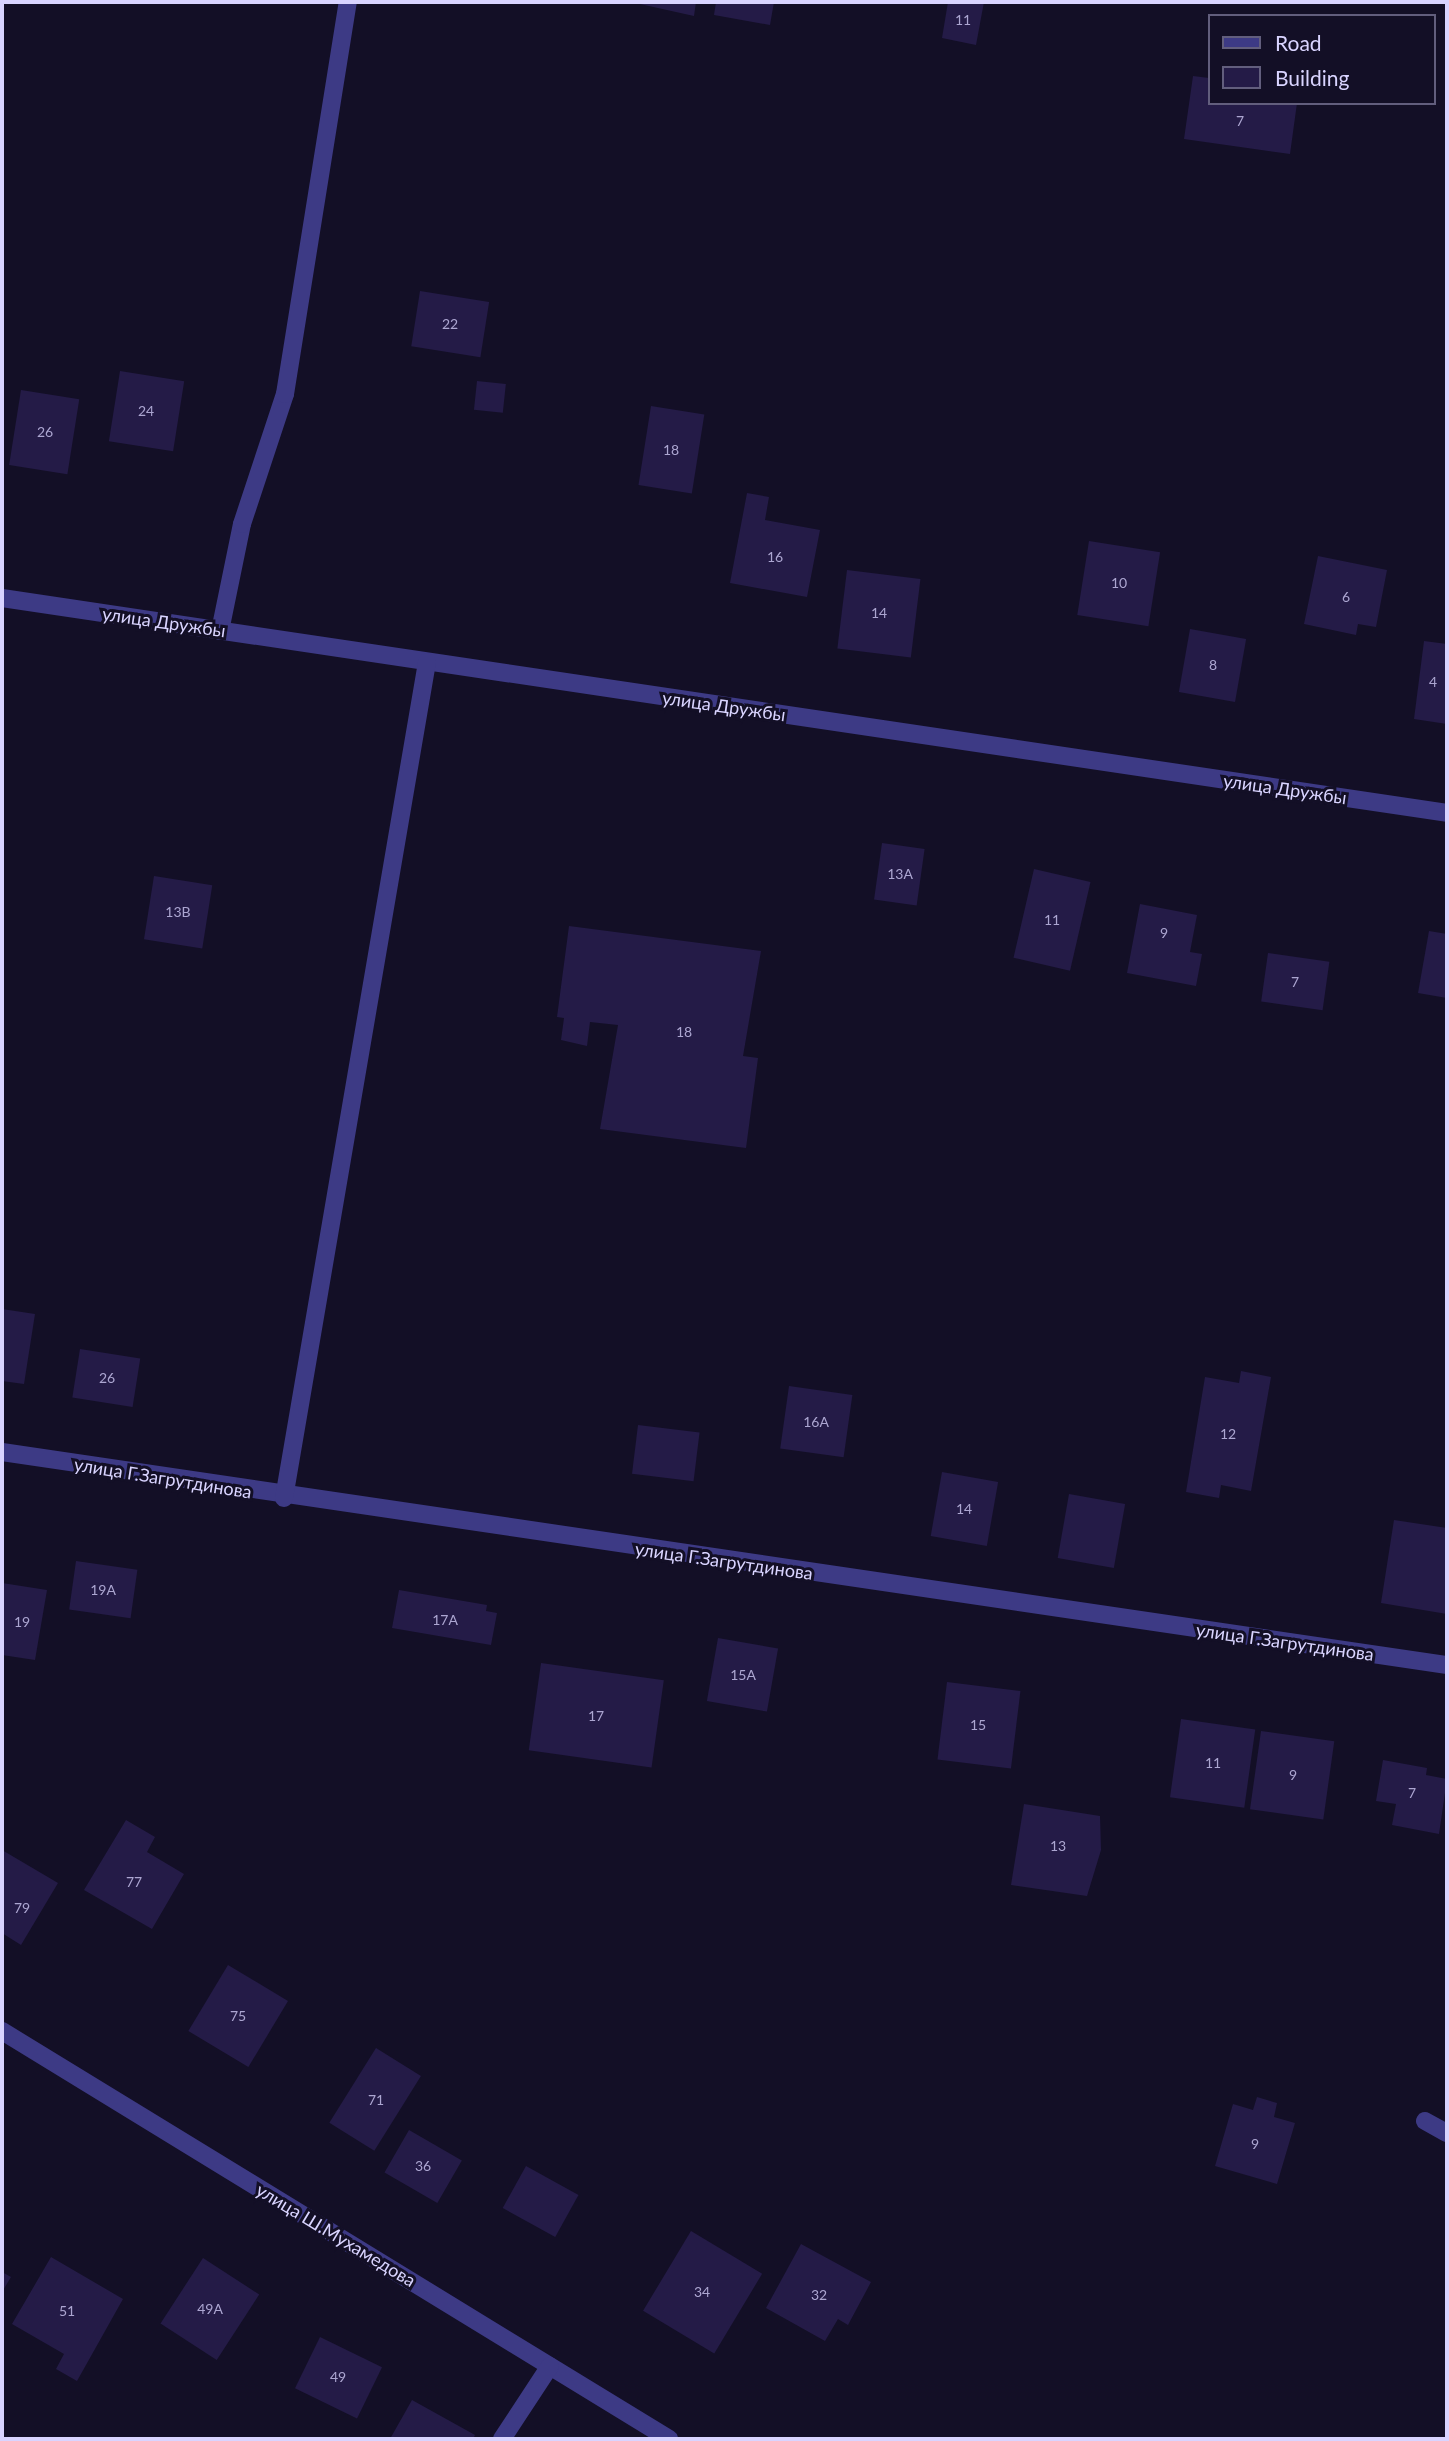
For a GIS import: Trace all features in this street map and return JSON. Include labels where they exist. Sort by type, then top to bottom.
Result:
[{"type":"street","points":[[220,631],[242,524],[285,394],[348,2]]},
{"type":"street","name":"улица Дружбы","points":[[2,598],[1447,813]]},
{"type":"street","points":[[284,1498],[427,662]]},
{"type":"street","name":"улица Г.Загрутдинова","points":[[2,1452],[284,1498],[1447,1665]]},
{"type":"street","name":"улица Ш.Мухамедова","points":[[2,2031],[669,2439]]},
{"type":"street","points":[[1424,2121],[1447,2133]]},
{"type":"street","points":[[502,2439],[550,2366]]},
{"type":"building","points":[[631,2],[696,2],[694,16]]},
{"type":"building","points":[[716,2],[774,2],[770,25],[714,15]]},
{"type":"building","points":[[948,2],[984,2],[976,45],[942,38]]},
{"type":"building","points":[[1193,76],[1208,78],[1208,105],[1297,105],[1290,154],[1184,139]]},
{"type":"building","points":[[420,291],[489,302],[480,357],[411,346]]},
{"type":"building","points":[[120,371],[184,381],[173,451],[109,441]]},
{"type":"building","points":[[477,381],[506,384],[503,413],[474,410]]},
{"type":"building","points":[[21,390],[79,399],[67,474],[9,465]]},
{"type":"building","points":[[651,406],[704,414],[692,493],[638,485]]},
{"type":"building","points":[[747,493],[769,497],[765,520],[820,530],[807,597],[730,583]]},
{"type":"building","points":[[1089,541],[1160,552],[1148,626],[1077,615]]},
{"type":"building","points":[[1318,556],[1387,570],[1376,627],[1358,624],[1356,635],[1304,624]]},
{"type":"building","points":[[847,570],[920,579],[911,657],[837,648]]},
{"type":"building","points":[[1190,629],[1246,639],[1235,702],[1179,692]]},
{"type":"building","points":[[1424,641],[1447,644],[1447,724],[1414,719]]},
{"type":"building","points":[[882,843],[925,849],[917,905],[874,899]]},
{"type":"building","points":[[1034,869],[1091,882],[1070,971],[1014,958]]},
{"type":"building","points":[[154,876],[212,885],[202,948],[144,939]]},
{"type":"building","points":[[1140,904],[1197,915],[1190,952],[1202,954],[1196,986],[1127,973]]},
{"type":"building","points":[[569,926],[761,951],[743,1056],[758,1058],[746,1148],[600,1129],[618,1025],[590,1022],[587,1046],[561,1040],[564,1018],[557,1017]]},
{"type":"building","points":[[1429,931],[1447,934],[1447,998],[1418,993]]},
{"type":"building","points":[[1268,953],[1329,962],[1323,1010],[1261,1002]]},
{"type":"building","points":[[2,1309],[35,1314],[24,1384],[2,1381]]},
{"type":"building","points":[[80,1349],[140,1359],[133,1407],[72,1397]]},
{"type":"building","points":[[1241,1371],[1271,1377],[1251,1491],[1221,1485],[1219,1498],[1186,1492],[1205,1377],[1239,1383]]},
{"type":"building","points":[[789,1386],[852,1395],[844,1457],[780,1448]]},
{"type":"building","points":[[638,1425],[700,1433],[694,1481],[632,1474]]},
{"type":"building","points":[[942,1472],[998,1482],[987,1546],[931,1536]]},
{"type":"building","points":[[1069,1494],[1125,1504],[1114,1568],[1058,1558]]},
{"type":"building","points":[[1394,1520],[1447,1528],[1447,1614],[1381,1603]]},
{"type":"building","points":[[76,1561],[137,1570],[131,1618],[69,1610]]},
{"type":"building","points":[[2,1583],[47,1590],[35,1660],[2,1655]]},
{"type":"building","points":[[399,1590],[487,1605],[486,1611],[497,1613],[491,1645],[392,1628]]},
{"type":"building","points":[[718,1638],[778,1649],[767,1712],[707,1701]]},
{"type":"building","points":[[541,1663],[664,1680],[652,1767],[529,1750]]},
{"type":"building","points":[[947,1682],[1020,1691],[1011,1768],[937,1759]]},
{"type":"building","points":[[1181,1719],[1255,1729],[1244,1808],[1170,1797]]},
{"type":"building","points":[[1261,1731],[1334,1741],[1323,1820],[1250,1809]]},
{"type":"building","points":[[1383,1760],[1427,1768],[1426,1775],[1447,1779],[1439,1834],[1392,1825],[1396,1804],[1376,1801]]},
{"type":"building","points":[[1024,1804],[1100,1816],[1101,1850],[1087,1896],[1011,1885]]},
{"type":"building","points":[[126,1820],[155,1837],[147,1852],[184,1874],[152,1929],[84,1890]]},
{"type":"building","points":[[2,1850],[58,1883],[21,1945],[2,1933]]},
{"type":"building","points":[[228,1965],[288,2001],[248,2067],[188,2031]]},
{"type":"building","points":[[376,2048],[421,2076],[374,2151],[329,2123]]},
{"type":"building","points":[[1257,2097],[1277,2103],[1274,2117],[1295,2123],[1277,2184],[1215,2166],[1233,2104],[1253,2110]]},
{"type":"building","points":[[409,2130],[462,2160],[437,2203],[384,2172]]},
{"type":"building","points":[[526,2166],[578,2195],[555,2237],[503,2208]]},
{"type":"building","points":[[691,2231],[762,2274],[714,2353],[643,2311]]},
{"type":"building","points":[[801,2244],[871,2282],[848,2325],[838,2319],[825,2341],[766,2308]]},
{"type":"building","points":[[51,2257],[123,2299],[77,2381],[56,2369],[64,2354],[12,2324]]},
{"type":"building","points":[[203,2258],[259,2294],[217,2360],[161,2323]]},
{"type":"building","points":[[2,2272],[11,2277],[2,2292]]},
{"type":"building","points":[[320,2337],[382,2367],[357,2418],[295,2388]]},
{"type":"building","points":[[412,2400],[475,2435],[473,2439],[390,2439]]}]
